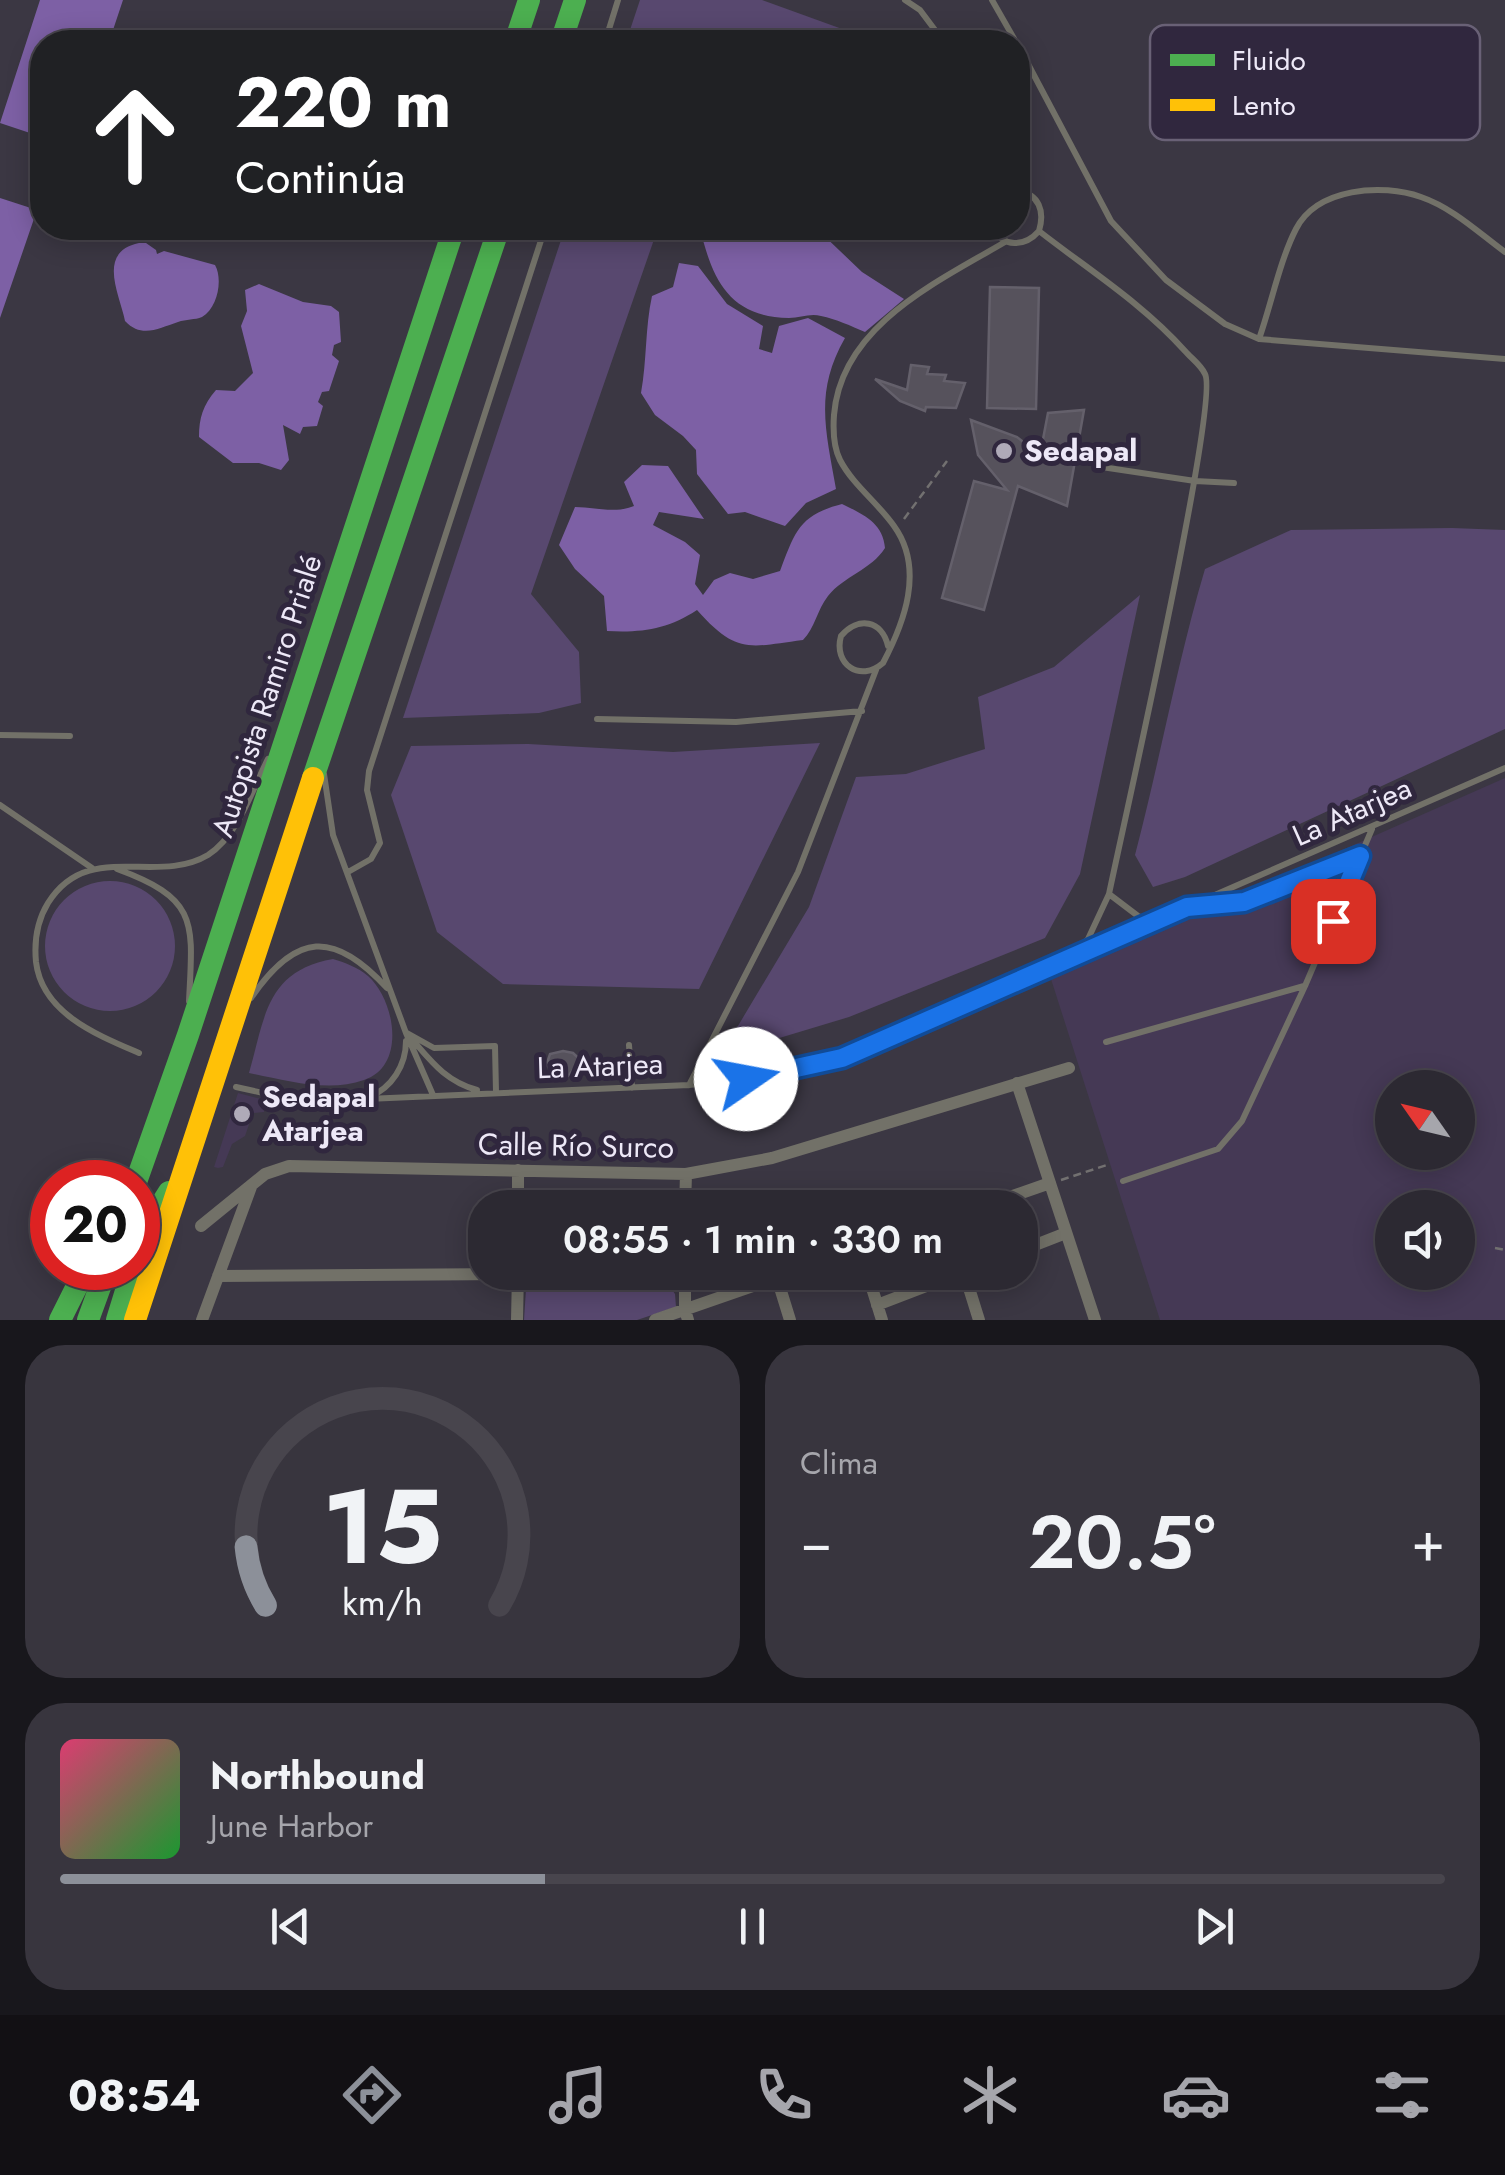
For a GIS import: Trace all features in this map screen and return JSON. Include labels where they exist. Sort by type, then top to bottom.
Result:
[{"type":"highway","points":[[519,30],[529,0]]},
{"type":"highway","points":[[565,30],[574,0]]},
{"type":"highway","name":"Autopista Ramiro Prialé","points":[[144,1160],[450,240]]},
{"type":"highway","points":[[136,1320],[324,743],[495,240]]},
{"type":"highway","points":[[160,1206],[184,1168]]},
{"type":"highway","points":[[150,1320],[180,1232],[184,1168]]},
{"type":"highway","points":[[60,1320],[75,1290]]},
{"type":"highway","points":[[72,1320],[85,1290]]},
{"type":"highway","points":[[88,1320],[101,1290]]},
{"type":"highway","points":[[96,1320],[105,1290]]},
{"type":"highway","points":[[117,1320],[127,1290]]},
{"type":"street","name":"Calle Río Surco","points":[[201,1226],[265,1174],[289,1166],[686,1174],[772,1158],[1069,1068]]},
{"type":"street","points":[[1018,1084],[1095,1320]]},
{"type":"street","points":[[518,1170],[518,1190]]},
{"type":"street","points":[[686,1174],[686,1190]]},
{"type":"street","points":[[1030,1190],[1050,1183]]},
{"type":"street","points":[[202,1320],[252,1184]]},
{"type":"street","points":[[1038,1244],[1066,1233]]},
{"type":"street","points":[[218,1276],[468,1274]]},
{"type":"street","points":[[517,1320],[518,1290]]},
{"type":"street","points":[[685,1290],[686,1315]]},
{"type":"street","points":[[655,1320],[686,1315],[747,1290]]},
{"type":"street","points":[[781,1290],[790,1320]]},
{"type":"street","points":[[872,1290],[882,1320]]},
{"type":"street","points":[[877,1306],[918,1290]]},
{"type":"street","points":[[970,1290],[979,1320]]},
{"type":"lane","points":[[608,30],[618,0]]},
{"type":"lane","points":[[905,0],[920,10],[935,30]]},
{"type":"lane","points":[[992,0],[1009,30]]},
{"type":"lane","points":[[1030,68],[1111,220],[1166,280],[1225,324],[1259,339],[1505,359]]},
{"type":"lane","points":[[1259,339],[1297,227],[1320,202],[1352,192],[1419,196],[1449,210],[1505,252]]},
{"type":"lane","points":[[1030,196],[1041,207],[1043,219],[1030,238]]},
{"type":"lane","points":[[1039,230],[1129,296],[1207,375],[1209,395],[1195,481],[1109,894],[1088,938],[1065,962]]},
{"type":"lane","points":[[348,872],[371,859],[380,842],[367,790],[369,771],[541,240]]},
{"type":"lane","points":[[888,646],[898,633],[910,587],[905,546],[896,528],[839,459],[833,427],[835,401],[846,366],[869,336],[927,288],[1005,242],[1027,240]]},
{"type":"lane","points":[[1095,466],[1234,483]]},
{"type":"lane","points":[[689,1085],[798,872],[876,669],[888,655],[882,631],[869,622],[853,625],[841,636],[839,652],[846,666],[860,672],[876,669]]},
{"type":"lane","points":[[139,1052],[71,1018],[54,1002],[39,976],[35,944],[43,910],[65,882],[93,868],[176,864],[204,857],[216,848],[228,838],[294,710]]},
{"type":"lane","points":[[596,719],[736,722],[862,711]]},
{"type":"lane","points":[[0,735],[70,736]]},
{"type":"lane","points":[[324,743],[326,802],[333,835],[433,1096]]},
{"type":"lane","name":"La Atarjea","points":[[236,1087],[322,1102],[632,1088],[746,1079],[842,1058],[1505,768]]},
{"type":"lane","points":[[0,805],[93,868]]},
{"type":"lane","points":[[1124,1181],[1218,1149],[1242,1121],[1306,986],[1372,829]]},
{"type":"lane","points":[[1187,907],[1244,902],[1360,856]]},
{"type":"lane","points":[[111,866],[164,891],[190,924],[193,947],[188,1035]]},
{"type":"lane","points":[[1109,894],[1138,916],[1154,921]]},
{"type":"lane","points":[[224,1047],[247,1003],[268,975],[299,950],[321,946],[343,951],[363,962],[390,990]]},
{"type":"lane","points":[[1106,1042],[1306,986]]},
{"type":"lane","points":[[406,1033],[434,1048],[494,1046],[496,1092]]},
{"type":"lane","points":[[406,1033],[444,1076],[456,1084],[486,1092]]},
{"type":"lane","points":[[363,1099],[385,1088],[400,1070],[406,1033]]},
{"type":"lane","points":[[629,1044],[632,1088]]},
{"type":"path","points":[[896,528],[947,461]]},
{"type":"path","points":[[1050,1183],[1110,1164]]},
{"type":"path","points":[[1494,1248],[1505,1250]]},
{"type":"shaded area","points":[[40,0],[123,0],[113,30],[30,30]]},
{"type":"shaded area","points":[[640,0],[762,0],[845,30],[630,30]]},
{"type":"shaded area","points":[[30,31],[30,133],[0,123]]},
{"type":"shaded area","points":[[0,198],[30,208],[30,230],[0,318]]},
{"type":"shaded area","points":[[561,240],[654,240],[531,594],[579,652],[581,703],[539,713],[403,718]]},
{"type":"shaded area","points":[[704,240],[829,240],[862,272],[904,299],[865,332],[817,315],[768,316],[751,311],[726,292]]},
{"type":"shaded area","points":[[146,243],[157,254],[164,251],[215,265],[218,293],[207,313],[144,331],[125,321],[114,265],[118,255]]},
{"type":"shaded area","points":[[679,263],[698,266],[727,304],[763,326],[759,349],[772,353],[779,326],[808,318],[845,338],[835,358],[826,394],[826,430],[836,489],[806,503],[785,526],[745,512],[728,514],[697,474],[696,450],[655,415],[641,393],[652,296],[673,287]]},
{"type":"shaded area","points":[[259,284],[303,302],[331,306],[339,312],[341,342],[334,345],[332,355],[339,361],[329,391],[322,392],[318,402],[323,406],[317,426],[303,427],[300,434],[283,425],[289,460],[281,470],[259,463],[233,463],[199,437],[203,412],[216,390],[235,391],[253,373],[241,326],[247,311],[245,290]]},
{"type":"shaded area","points":[[642,465],[668,466],[704,519],[659,512],[653,525],[700,555],[695,584],[703,595],[714,580],[730,573],[753,579],[780,571],[807,520],[842,504],[876,525],[885,548],[828,596],[803,640],[769,645],[734,641],[697,610],[654,628],[607,631],[604,596],[575,569],[559,545],[575,507],[613,510],[634,506],[624,482]]},
{"type":"shaded area","points":[[1291,530],[1505,530],[1505,729],[1185,877],[1153,887],[1135,855],[1205,569]]},
{"type":"shaded area","points":[[1140,595],[1080,874],[1045,938],[849,1017],[720,1056],[809,907],[856,777],[906,774],[985,749],[978,697],[1054,667]]},
{"type":"shaded area","points":[[820,743],[699,989],[503,984],[437,932],[391,795],[411,746],[528,744],[673,752]]},
{"type":"shaded area","points":[[1505,778],[1505,1320],[1160,1320],[1051,979]]},
{"type":"shaded area","points":[[110,881],[135,886],[156,900],[170,921],[175,946],[170,971],[156,992],[135,1006],[110,1011],[85,1006],[64,992],[50,971],[45,946],[50,921],[64,900],[85,886]]},
{"type":"shaded area","points":[[333,959],[368,976],[385,1000],[392,1032],[387,1061],[378,1072],[350,1084],[306,1084],[249,1073],[265,1015],[281,986],[311,965]]},
{"type":"shaded area","points":[[238,1093],[265,1100],[264,1112],[253,1113],[245,1136],[232,1144],[223,1167],[214,1167]]},
{"type":"shaded area","points":[[526,1290],[672,1290],[675,1294],[676,1307],[637,1320],[524,1320]]},
{"type":"building","points":[[990,287],[1039,288],[1036,409],[987,408]]},
{"type":"building","points":[[911,365],[929,367],[927,374],[946,375],[944,381],[965,383],[956,408],[926,407],[925,411],[900,401],[875,379],[907,390]]},
{"type":"building","points":[[1084,410],[1067,506],[1018,486],[984,610],[942,598],[974,481],[1007,490],[978,455],[971,420],[1017,437],[1040,455],[1048,413]]},
{"type":"building","points":[[573,1053],[591,1070],[573,1070],[568,1076],[559,1076],[552,1066],[546,1066],[550,1054]]},
{"type":"traffic: fast","points":[[519,30],[529,0]]},
{"type":"traffic: fast","points":[[565,30],[575,0]]},
{"type":"traffic: fast","points":[[144,1160],[450,240]]},
{"type":"traffic: fast","points":[[313,778],[495,240]]},
{"type":"traffic: fast","points":[[160,1206],[169,1192]]},
{"type":"traffic: fast","points":[[60,1320],[75,1290]]},
{"type":"traffic: fast","points":[[88,1320],[99,1290]]},
{"type":"traffic: fast","points":[[117,1320],[126,1290]]},
{"type":"traffic: slow","points":[[135,1320],[313,778]]},
{"type":"place","name":"Sedapal","points":[[1004,451]]},
{"type":"place","name":"Sedapal Atarjea","points":[[242,1114]]},
{"type":"route","points":[[746,1079],[842,1058],[1187,907],[1244,902],[1360,856],[1333,921]]}]
